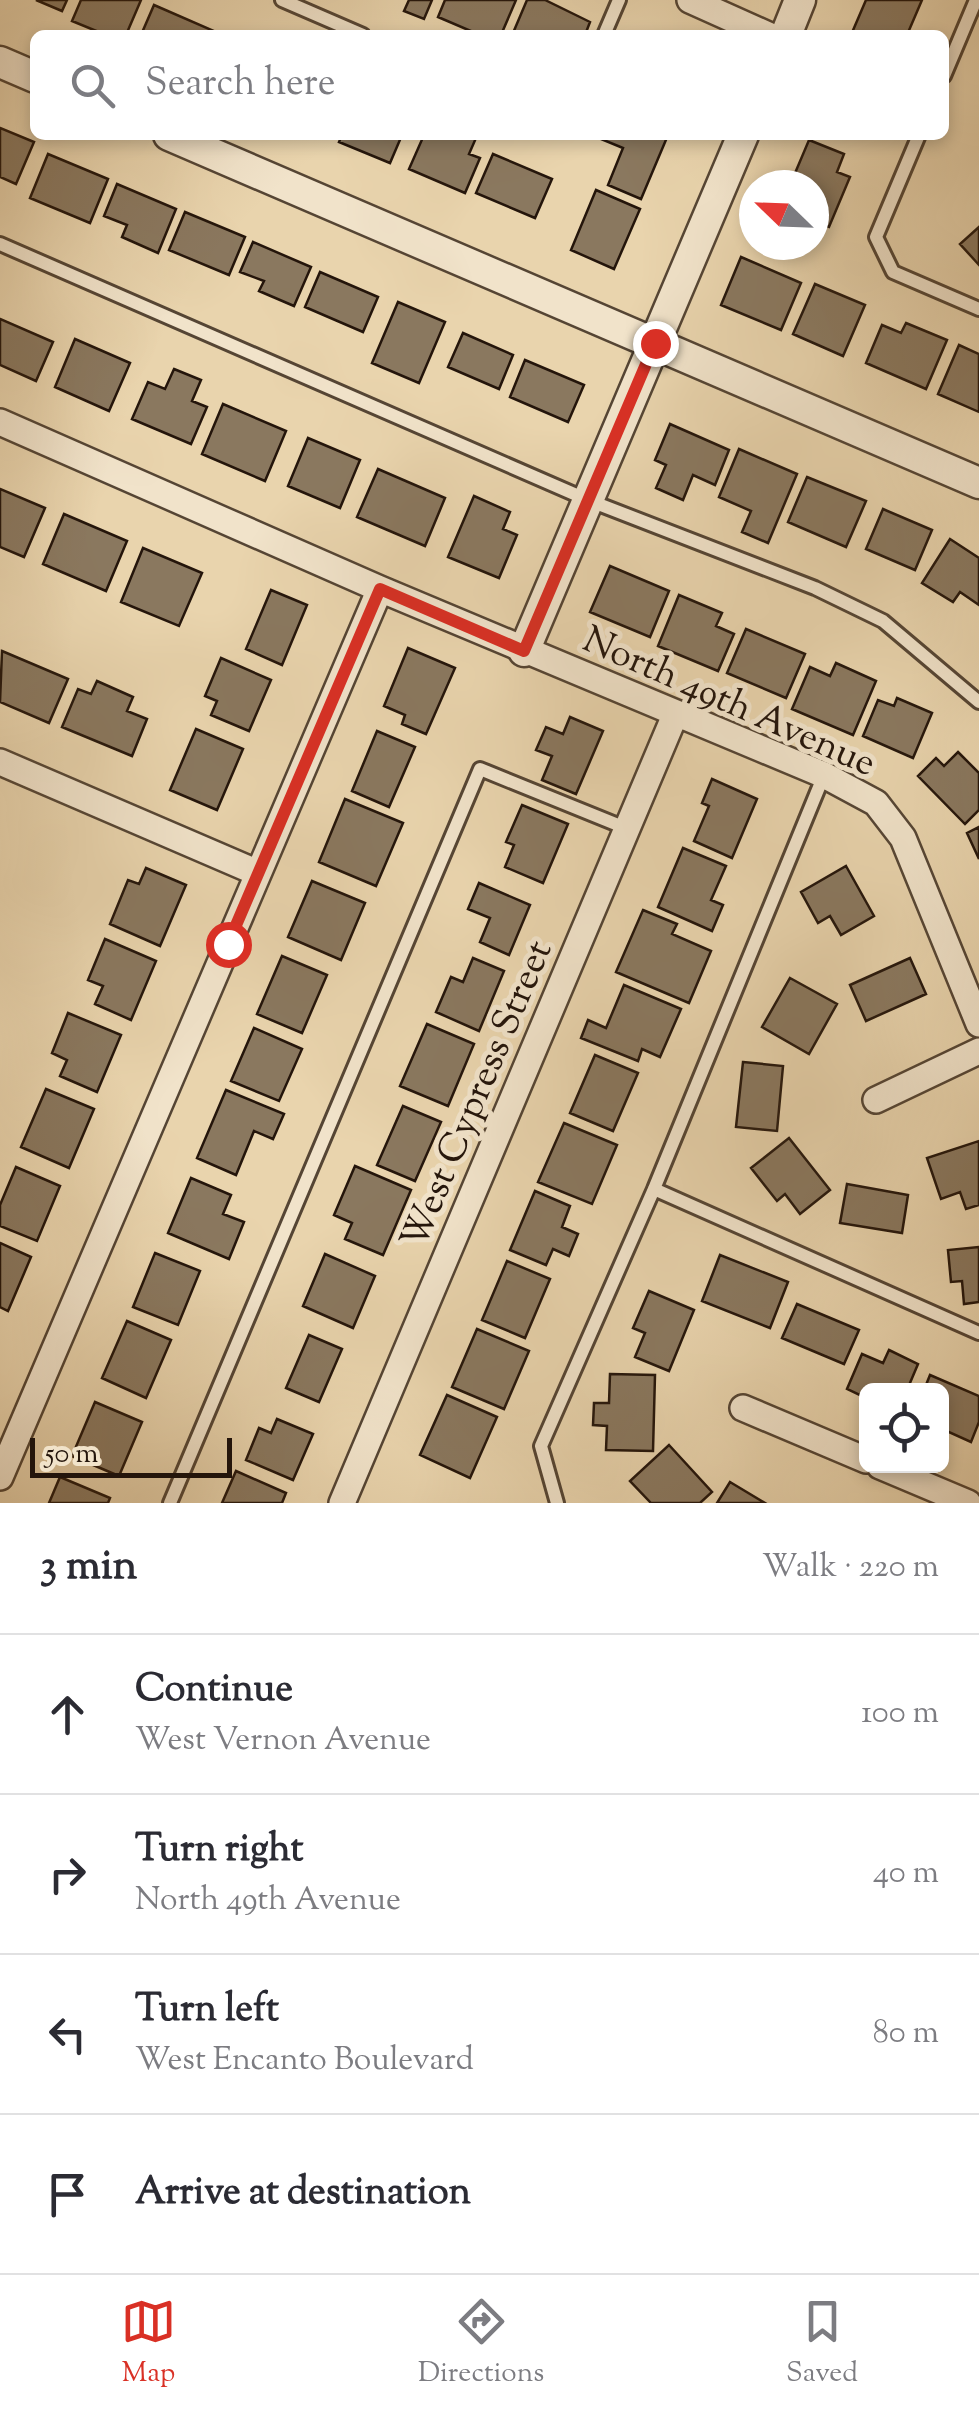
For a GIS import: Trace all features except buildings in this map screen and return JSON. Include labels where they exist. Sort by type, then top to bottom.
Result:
[{"type":"street","points":[[690,0],[757,30]]},
{"type":"street","points":[[788,30],[800,0]]},
{"type":"street","points":[[0,62],[30,75]]},
{"type":"street","points":[[181,140],[979,482]]},
{"type":"street","points":[[524,651],[741,140]]},
{"type":"street","name":"North 49th Avenue","points":[[0,422],[524,651],[824,775],[876,803],[903,838],[979,1024]]},
{"type":"street","points":[[0,1476],[380,589]]},
{"type":"street","name":"West Cypress Street","points":[[342,1503],[675,715]]},
{"type":"street","points":[[0,762],[258,873]]},
{"type":"street","points":[[876,1100],[979,1051]]},
{"type":"street","points":[[744,1408],[859,1457]]},
{"type":"street","points":[[897,1473],[968,1503]]},
{"type":"lane","points":[[282,0],[351,30]]},
{"type":"lane","points":[[606,30],[619,0]]},
{"type":"lane","points":[[949,64],[976,0]]},
{"type":"lane","points":[[917,140],[876,237],[894,272],[979,309]]},
{"type":"lane","points":[[0,244],[588,500],[815,588],[884,621],[979,702]]},
{"type":"lane","points":[[170,1503],[480,770],[628,829]]},
{"type":"lane","points":[[557,1503],[541,1446],[654,1189],[824,775]]},
{"type":"lane","points":[[654,1189],[979,1333]]},
{"type":"route","points":[[228,944],[380,589],[524,651],[655,343]]}]
